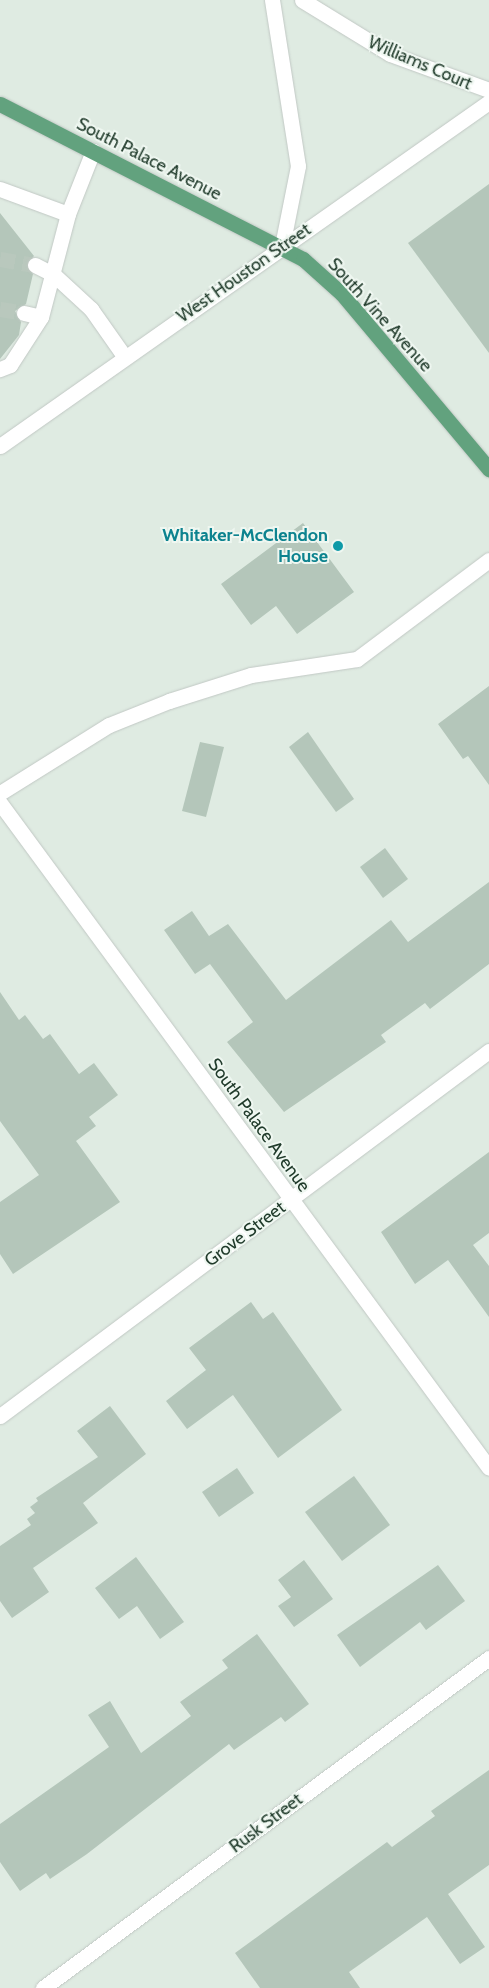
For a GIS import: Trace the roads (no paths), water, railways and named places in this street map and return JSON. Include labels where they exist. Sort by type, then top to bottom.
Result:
[{"type":"main road","name":"South Palace Avenue","points":[[0,104],[282,246]]},
{"type":"main road","name":"South Vine Avenue","points":[[282,246],[304,259],[342,294],[489,469]]},
{"type":"street","points":[[272,0],[298,166],[282,246]]},
{"type":"street","name":"Williams Court","points":[[302,0],[390,54],[489,90]]},
{"type":"street","name":"West Houston Street","points":[[0,446],[124,356],[489,102]]},
{"type":"street","points":[[0,369],[10,365],[41,317],[68,214],[93,151]]},
{"type":"street","points":[[0,189],[68,214]]},
{"type":"street","points":[[35,265],[53,274],[90,309],[124,356]]},
{"type":"street","points":[[24,313],[41,317]]},
{"type":"street","points":[[0,793],[109,725],[169,700],[251,675],[357,658],[489,560]]},
{"type":"street","name":"South Palace Avenue","points":[[0,803],[489,1468]]},
{"type":"street","name":"Grove Street","points":[[0,1416],[489,1051]]},
{"type":"street","name":"Rusk Street","points":[[43,1988],[489,1658]]},
{"type":"tunnel","points":[[0,259],[35,265]]},
{"type":"tunnel","points":[[0,309],[24,313]]},
{"type":"place","name":"Whitaker-McClendon House","points":[[338,546]]}]
